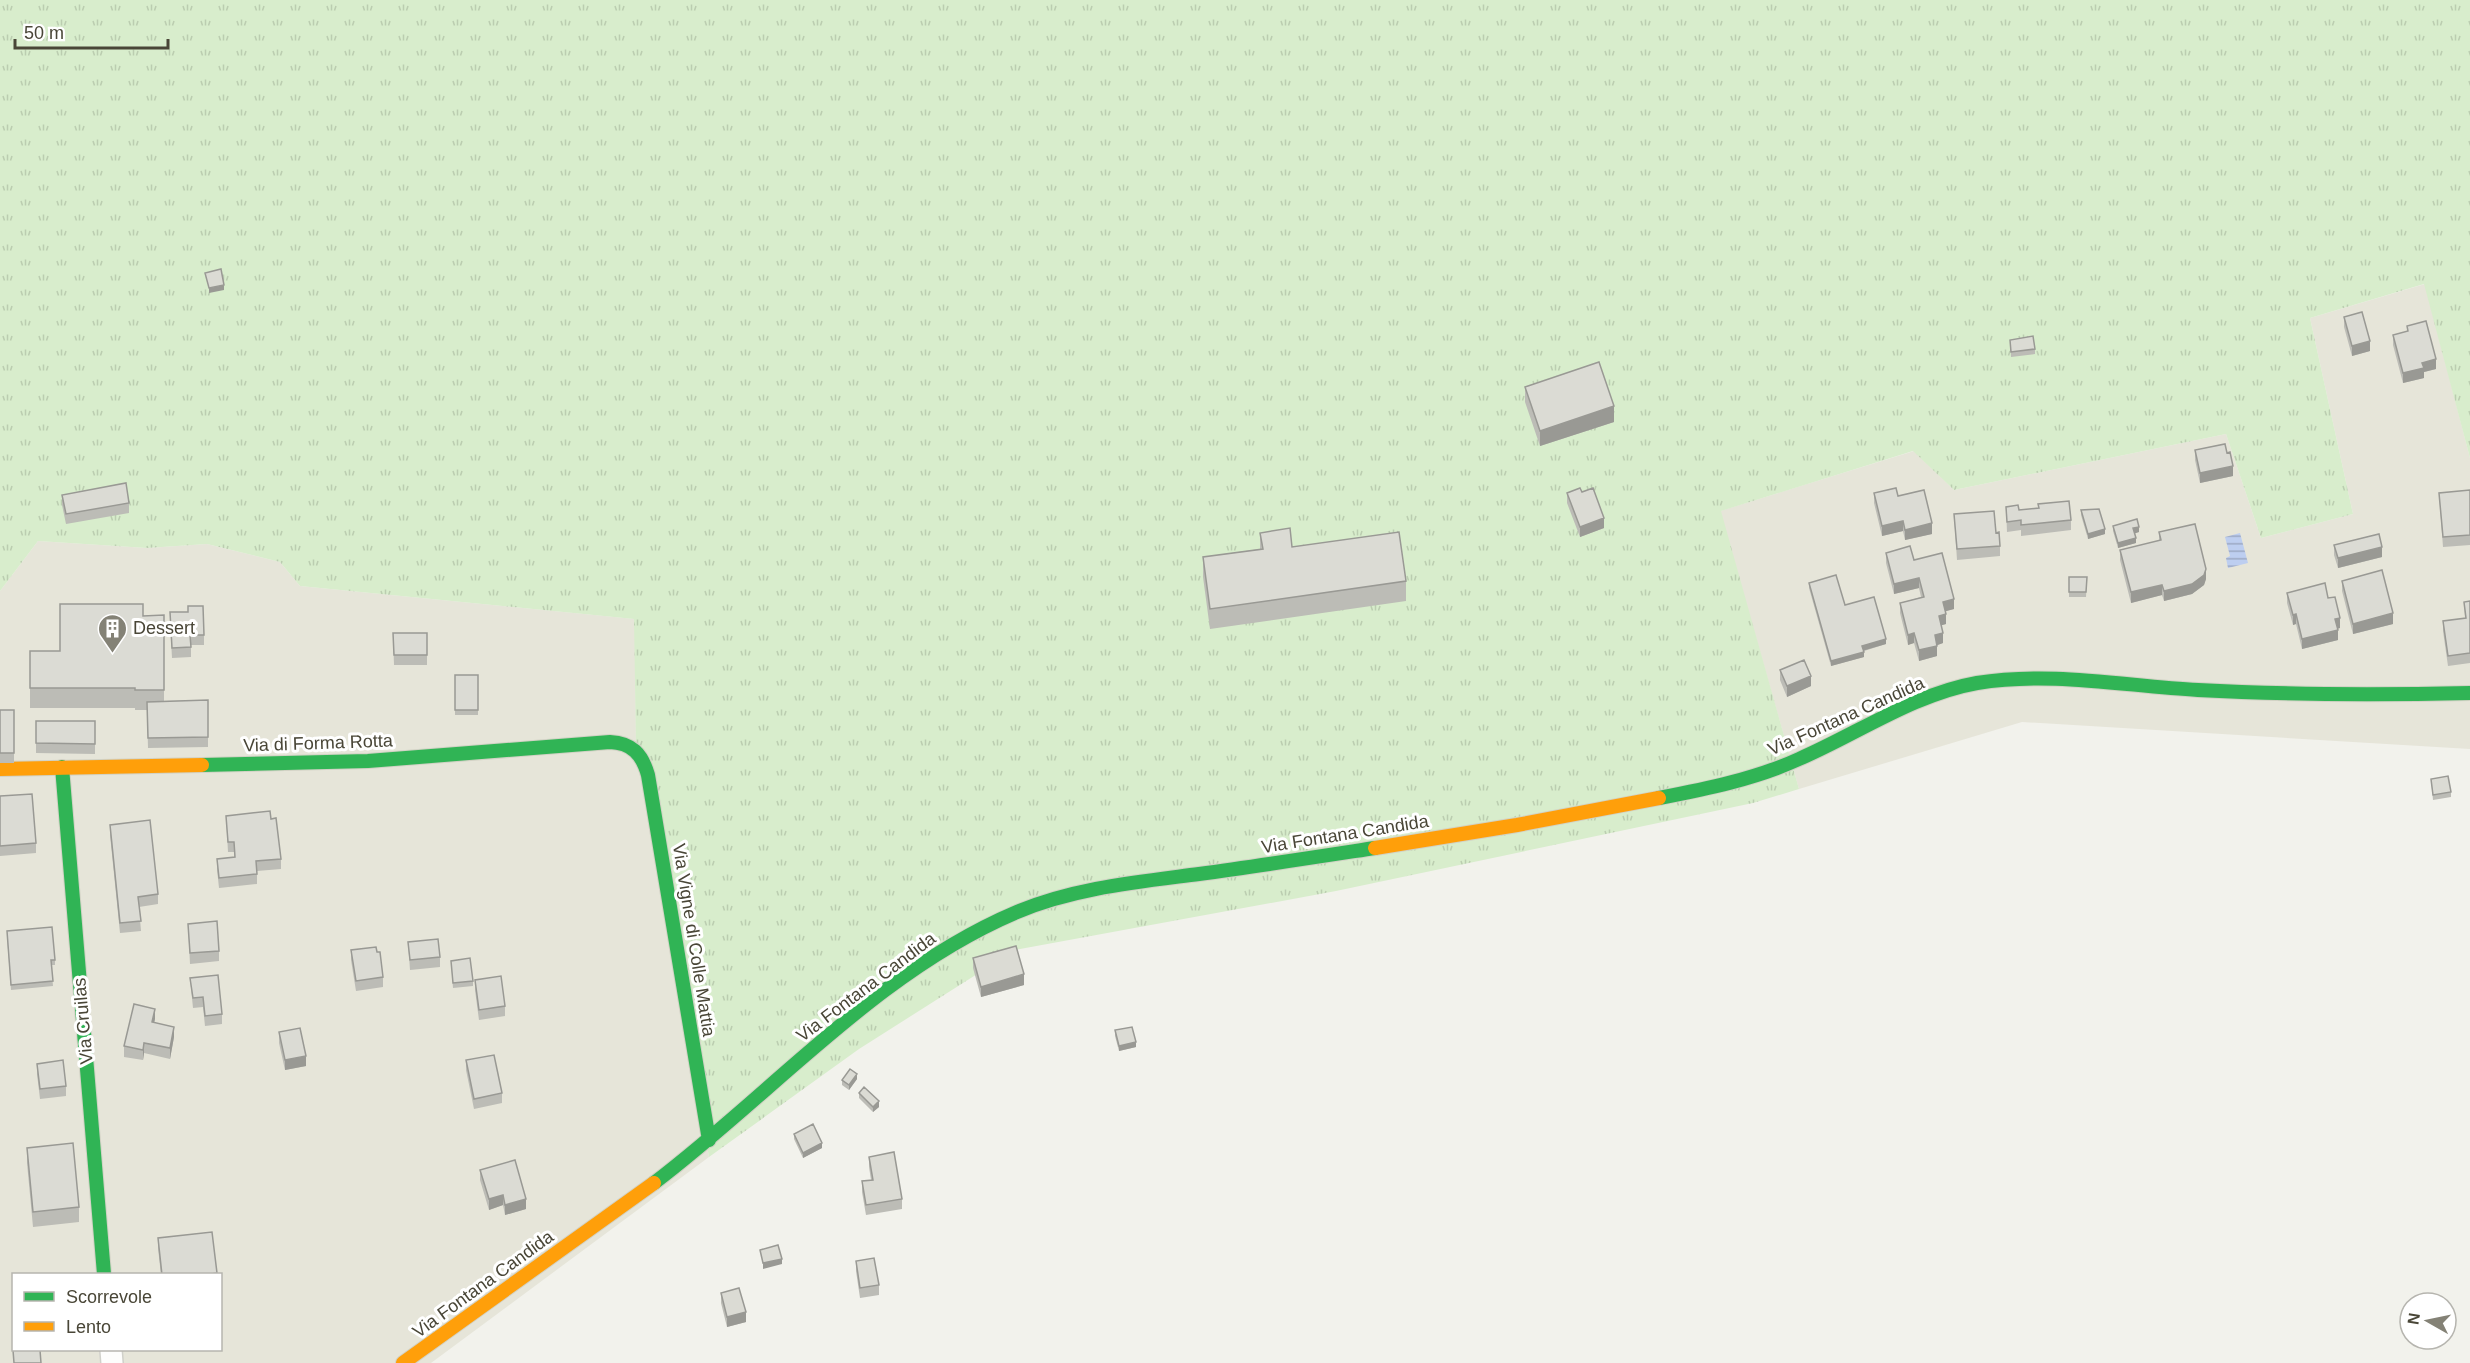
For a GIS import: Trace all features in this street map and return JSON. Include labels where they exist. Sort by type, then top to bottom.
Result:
[{"type":"main road","name":"Via Fontana Candida","points":[[403,1363],[664,1175],[709,1140],[837,1028],[922,965],[999,920],[1049,901],[1108,889],[1485,830],[1717,786],[1792,763],[1927,698],[1968,685],[1996,680],[2044,678],[2236,691],[2470,693]]},
{"type":"main road","name":"Via Fontana Candida","points":[[2421,694],[2470,701]]},
{"type":"main road","name":"Via di Forma Rotta","points":[[0,769],[368,761],[618,742],[636,749]]},
{"type":"main road","name":"Via Vigne di Colle Mattia","points":[[636,749],[644,762],[648,775],[709,1140]]},
{"type":"main road","name":"Via Cruilas","points":[[62,767],[104,1273]]},
{"type":"shaded area","points":[[2425,284],[2470,458],[2470,749],[2022,722],[1799,789],[1720,511],[1914,451],[1954,490],[2226,434],[2261,538],[2353,514],[2310,318]]},
{"type":"shaded area","points":[[38,541],[147,548],[207,544],[280,562],[300,586],[635,619],[636,749],[709,1157],[431,1363],[0,1363],[0,591]]},
{"type":"green space","points":[[0,0],[2470,0],[2470,458],[2424,284],[2310,318],[2353,514],[2261,538],[2226,434],[1954,490],[1913,451],[1721,511],[1799,789],[1753,803],[1336,891],[1015,950],[859,1049],[709,1157],[636,749],[634,619],[300,586],[280,562],[207,544],[147,548],[38,541],[0,591]]},
{"type":"water","points":[[2240,533],[2248,563],[2228,568],[2226,558],[2230,556],[2225,537]]},
{"type":"building","points":[[221,269],[224,285],[209,288],[205,273]]},
{"type":"building","points":[[2362,312],[2370,341],[2352,346],[2344,317]]},
{"type":"building","points":[[2426,321],[2436,359],[2422,363],[2424,368],[2403,373],[2393,335],[2408,331],[2407,326]]},
{"type":"building","points":[[2033,336],[2035,349],[2011,352],[2010,340]]},
{"type":"building","points":[[1599,362],[1614,406],[1540,431],[1525,387]]},
{"type":"building","points":[[2225,444],[2227,453],[2230,452],[2233,466],[2200,473],[2195,450]]},
{"type":"building","points":[[126,483],[129,503],[66,514],[62,495]]},
{"type":"building","points":[[1580,488],[1582,492],[1593,488],[1604,518],[1580,527],[1567,493]]},
{"type":"building","points":[[1896,488],[1898,496],[1924,490],[1932,523],[1905,530],[1903,521],[1882,526],[1874,493]]},
{"type":"building","points":[[2470,490],[2470,535],[2443,537],[2439,493]]},
{"type":"building","points":[[2069,501],[2071,520],[2021,525],[2021,520],[2007,522],[2006,507],[2018,505],[2019,510],[2039,508],[2038,504]]},
{"type":"building","points":[[2099,509],[2105,529],[2088,534],[2081,510]]},
{"type":"building","points":[[1994,511],[2000,546],[1957,549],[1954,514]]},
{"type":"building","points":[[2137,519],[2139,527],[2133,528],[2136,538],[2118,543],[2113,526]]},
{"type":"building","points":[[2195,524],[2206,569],[2204,575],[2192,584],[2164,591],[2162,585],[2131,592],[2120,550],[2161,540],[2159,532]]},
{"type":"building","points":[[1290,528],[1292,547],[1399,532],[1406,581],[1210,609],[1203,557],[1263,549],[1260,533]]},
{"type":"building","points":[[2379,534],[2382,547],[2338,558],[2334,545]]},
{"type":"building","points":[[1910,546],[1914,560],[1942,553],[1954,599],[1943,602],[1946,614],[1939,616],[1943,633],[1935,635],[1937,646],[1919,650],[1914,633],[1908,635],[1900,603],[1924,597],[1919,578],[1894,584],[1886,553]]},
{"type":"building","points":[[2382,570],[2393,613],[2353,624],[2342,581]]},
{"type":"building","points":[[1836,575],[1845,605],[1874,597],[1886,639],[1862,646],[1864,652],[1831,661],[1809,583]]},
{"type":"building","points":[[2069,577],[2087,577],[2086,592],[2069,592]]},
{"type":"building","points":[[2325,583],[2328,598],[2335,597],[2340,618],[2335,619],[2338,630],[2302,639],[2296,614],[2293,615],[2287,593]]},
{"type":"building","points":[[2470,601],[2470,653],[2448,656],[2443,621],[2466,618],[2464,602]]},
{"type":"building","name":"Dessert","points":[[60,604],[143,604],[143,616],[164,615],[164,690],[30,688],[30,651],[60,651]]},
{"type":"building","points":[[188,606],[203,606],[204,635],[190,635],[191,647],[172,648],[170,612],[188,612]]},
{"type":"building","points":[[393,633],[427,633],[427,655],[394,655]]},
{"type":"building","points":[[1804,660],[1811,676],[1787,686],[1780,670]]},
{"type":"building","points":[[455,675],[478,675],[478,710],[455,710]]},
{"type":"building","points":[[208,700],[208,737],[148,738],[147,702]]},
{"type":"building","points":[[0,710],[14,710],[14,753],[0,753]]},
{"type":"building","points":[[36,721],[95,721],[95,744],[36,743]]},
{"type":"building","points":[[2448,776],[2451,792],[2433,795],[2431,779]]},
{"type":"building","points":[[32,794],[36,843],[0,846],[0,796]]},
{"type":"building","points":[[270,811],[271,819],[276,818],[281,859],[256,861],[257,874],[219,878],[217,859],[235,857],[234,842],[228,842],[226,816]]},
{"type":"building","points":[[150,820],[158,894],[138,897],[141,921],[120,923],[110,825]]},
{"type":"building","points":[[217,921],[219,951],[190,953],[188,924]]},
{"type":"building","points":[[52,927],[55,960],[51,960],[53,981],[11,985],[7,931]]},
{"type":"building","points":[[438,939],[440,957],[410,960],[408,942]]},
{"type":"building","points":[[1016,946],[1024,974],[981,987],[973,958]]},
{"type":"building","points":[[376,947],[377,952],[380,952],[383,977],[356,981],[351,950]]},
{"type":"building","points":[[470,958],[473,981],[453,983],[451,961]]},
{"type":"building","points":[[218,975],[222,1014],[205,1016],[203,997],[193,998],[190,978]]},
{"type":"building","points":[[501,976],[505,1006],[479,1010],[475,980]]},
{"type":"building","points":[[134,1004],[155,1009],[152,1022],[174,1027],[170,1048],[144,1043],[143,1050],[124,1046]]},
{"type":"building","points":[[1132,1027],[1136,1042],[1119,1046],[1115,1030]]},
{"type":"building","points":[[300,1028],[306,1056],[285,1060],[279,1032]]},
{"type":"building","points":[[494,1055],[502,1093],[474,1099],[466,1060]]},
{"type":"building","points":[[63,1060],[66,1086],[40,1089],[37,1064]]},
{"type":"building","points":[[850,1069],[857,1074],[849,1085],[842,1080]]},
{"type":"building","points":[[864,1087],[879,1101],[873,1107],[859,1093]]},
{"type":"building","points":[[813,1124],[822,1143],[803,1153],[794,1134]]},
{"type":"building","points":[[73,1143],[79,1207],[33,1212],[27,1148]]},
{"type":"building","points":[[894,1152],[902,1199],[866,1205],[862,1181],[873,1180],[869,1157]]},
{"type":"building","points":[[515,1160],[526,1199],[505,1205],[503,1195],[489,1199],[480,1170]]},
{"type":"building","points":[[212,1232],[217,1273],[162,1273],[158,1238]]},
{"type":"building","points":[[778,1245],[782,1259],[763,1263],[760,1250]]},
{"type":"building","points":[[874,1258],[879,1285],[860,1288],[856,1261]]},
{"type":"building","points":[[739,1288],[746,1312],[727,1317],[721,1293]]},
{"type":"building","points":[[13,1351],[40,1351],[41,1363],[14,1363]]},
{"type":"traffic: fast","points":[[1659,798],[1748,778],[1782,766],[1908,705],[1954,688],[1977,683],[2033,678],[2266,693],[2470,693]]},
{"type":"traffic: fast","points":[[202,765],[368,761],[610,742],[630,747],[643,761],[648,775],[709,1140]]},
{"type":"traffic: fast","points":[[62,767],[104,1273]]},
{"type":"traffic: fast","points":[[654,1183],[872,1000],[918,967],[966,937],[1017,912],[1061,897],[1106,887],[1375,848]]},
{"type":"traffic: slow","points":[[0,769],[202,765]]},
{"type":"traffic: slow","points":[[1375,848],[1517,825],[1659,798]]},
{"type":"traffic: slow","points":[[403,1363],[654,1183]]},
{"type":"place","name":"Dessert","points":[[112,654]]}]
